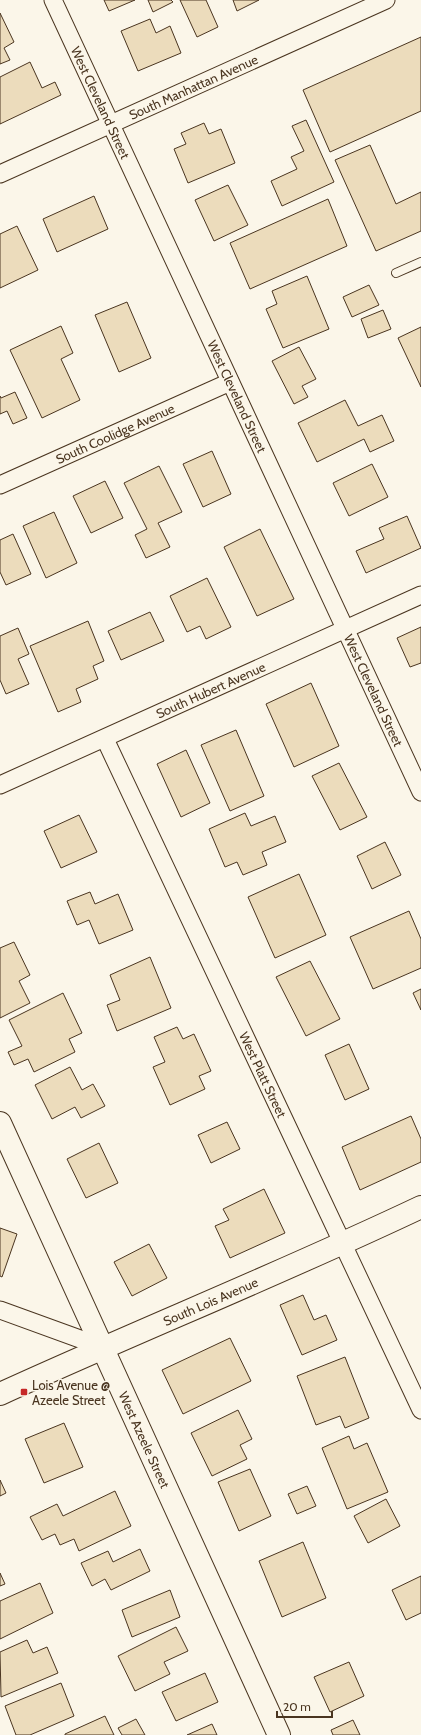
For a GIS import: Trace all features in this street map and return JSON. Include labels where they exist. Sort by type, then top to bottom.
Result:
[{"type":"street","name":"West Cleveland Street","points":[[53,0],[421,792]]},
{"type":"street","name":"South Manhattan Avenue","points":[[0,174],[386,0]]},
{"type":"street","name":"South Coolidge Avenue","points":[[0,485],[230,382]]},
{"type":"street","name":"South Hubert Avenue","points":[[0,785],[105,739],[421,594]]},
{"type":"street","name":"West Platt Street","points":[[105,739],[421,1410]]},
{"type":"street","name":"West Azeele Street","points":[[0,1123],[279,1735]]},
{"type":"street","name":"South Lois Avenue","points":[[0,1394],[102,1347],[342,1245],[421,1207]]},
{"type":"street","points":[[0,1310],[102,1347]]},
{"type":"lane","points":[[396,273],[421,262]]},
{"type":"building","points":[[104,0],[135,0],[109,11]]},
{"type":"building","points":[[148,0],[171,0],[173,2],[153,12]]},
{"type":"building","points":[[180,0],[206,0],[218,27],[197,37]]},
{"type":"building","points":[[233,0],[259,0],[237,11]]},
{"type":"building","points":[[0,13],[14,42],[4,48],[10,60],[0,64]]},
{"type":"building","points":[[150,19],[156,33],[170,26],[181,53],[138,71],[121,31]]},
{"type":"building","points":[[421,37],[421,111],[330,152],[303,90]]},
{"type":"building","points":[[30,62],[42,88],[55,82],[61,95],[0,124],[0,77]]},
{"type":"building","points":[[306,120],[334,182],[282,206],[271,181],[297,169],[291,157],[304,151],[292,126]]},
{"type":"building","points":[[204,123],[209,134],[221,129],[235,163],[188,183],[174,149],[186,144],[181,133]]},
{"type":"building","points":[[370,145],[396,204],[421,192],[421,231],[376,251],[335,160]]},
{"type":"building","points":[[228,185],[248,225],[214,241],[195,200]]},
{"type":"building","points":[[94,196],[108,229],[57,252],[43,219]]},
{"type":"building","points":[[328,199],[347,246],[250,289],[230,243]]},
{"type":"building","points":[[17,226],[38,270],[0,288],[0,234]]},
{"type":"building","points":[[307,276],[329,329],[283,348],[266,309],[277,304],[272,291]]},
{"type":"building","points":[[369,285],[379,305],[352,317],[343,297]]},
{"type":"building","points":[[127,302],[151,358],[119,372],[95,315]]},
{"type":"building","points":[[383,310],[391,329],[368,338],[361,319]]},
{"type":"building","points":[[61,326],[73,353],[61,359],[80,400],[42,418],[10,350]]},
{"type":"building","points":[[421,327],[421,387],[398,338]]},
{"type":"building","points":[[299,347],[316,379],[302,386],[308,397],[294,404],[272,361]]},
{"type":"building","points":[[15,392],[27,418],[13,424],[7,411],[0,414],[0,396],[1,398]]},
{"type":"building","points":[[345,400],[358,426],[382,415],[394,441],[370,452],[364,439],[317,462],[298,423]]},
{"type":"building","points":[[212,451],[231,494],[203,507],[183,464]]},
{"type":"building","points":[[372,464],[388,497],[349,516],[333,483]]},
{"type":"building","points":[[159,466],[182,512],[158,523],[170,547],[146,558],[135,535],[147,529],[124,483]]},
{"type":"building","points":[[105,481],[123,518],[91,533],[73,496]]},
{"type":"building","points":[[54,512],[77,563],[46,578],[23,526]]},
{"type":"building","points":[[407,516],[421,548],[366,573],[356,551],[384,539],[379,528]]},
{"type":"building","points":[[260,529],[294,599],[257,616],[224,547]]},
{"type":"building","points":[[13,534],[31,574],[6,585],[0,572],[0,540]]},
{"type":"building","points":[[207,578],[231,627],[206,639],[200,626],[187,632],[170,596]]},
{"type":"building","points":[[150,612],[164,641],[121,660],[108,631]]},
{"type":"building","points":[[88,621],[104,661],[93,666],[98,679],[76,689],[81,702],[58,712],[30,646]]},
{"type":"building","points":[[421,627],[421,663],[410,667],[397,638]]},
{"type":"building","points":[[18,628],[29,654],[18,659],[29,684],[6,694],[0,680],[0,636]]},
{"type":"building","points":[[311,683],[339,746],[294,767],[266,704]]},
{"type":"building","points":[[236,730],[264,796],[230,811],[201,745]]},
{"type":"building","points":[[186,750],[210,803],[181,817],[157,764]]},
{"type":"building","points":[[339,763],[367,817],[340,830],[312,776]]},
{"type":"building","points":[[245,813],[251,826],[275,816],[286,842],[262,852],[267,865],[243,875],[237,862],[225,867],[209,829]]},
{"type":"building","points":[[79,815],[97,852],[61,868],[44,831]]},
{"type":"building","points":[[385,842],[401,875],[372,889],[357,856]]},
{"type":"building","points":[[299,874],[326,935],[275,958],[248,897]]},
{"type":"building","points":[[90,892],[95,904],[118,894],[133,930],[99,944],[89,920],[77,925],[67,901]]},
{"type":"building","points":[[409,911],[421,939],[421,968],[373,989],[350,937]]},
{"type":"building","points":[[14,942],[30,975],[19,981],[30,1003],[0,1018],[0,948]]},
{"type":"building","points":[[150,957],[171,1008],[117,1031],[107,1005],[120,1000],[110,975]]},
{"type":"building","points":[[310,961],[340,1019],[306,1036],[276,977]]},
{"type":"building","points":[[421,989],[421,1010],[413,993]]},
{"type":"building","points":[[63,993],[82,1033],[69,1039],[75,1052],[34,1072],[28,1059],[14,1065],[8,1052],[22,1046],[9,1020]]},
{"type":"building","points":[[177,1027],[183,1039],[194,1034],[211,1071],[199,1076],[205,1089],[170,1105],[153,1067],[165,1062],[154,1037]]},
{"type":"building","points":[[349,1044],[369,1089],[345,1100],[325,1055]]},
{"type":"building","points":[[70,1067],[82,1090],[93,1084],[105,1106],[81,1118],[75,1107],[52,1119],[35,1085]]},
{"type":"building","points":[[411,1116],[421,1139],[421,1162],[360,1190],[342,1147]]},
{"type":"building","points":[[227,1122],[240,1149],[211,1163],[198,1135]]},
{"type":"building","points":[[99,1143],[118,1183],[86,1198],[67,1159]]},
{"type":"building","points":[[264,1189],[285,1233],[230,1258],[215,1226],[229,1220],[223,1209]]},
{"type":"building","points":[[0,1228],[17,1234],[2,1277],[0,1276]]},
{"type":"building","points":[[149,1244],[167,1278],[132,1296],[114,1262]]},
{"type":"building","points":[[303,1295],[314,1320],[326,1315],[337,1340],[302,1355],[280,1305]]},
{"type":"building","points":[[230,1338],[251,1381],[183,1414],[162,1370]]},
{"type":"building","points":[[345,1357],[369,1418],[345,1428],[340,1416],[316,1425],[297,1376]]},
{"type":"building","points":[[238,1410],[252,1439],[240,1445],[247,1459],[212,1476],[191,1433]]},
{"type":"building","points":[[64,1423],[83,1467],[44,1483],[25,1439]]},
{"type":"building","points":[[349,1436],[354,1449],[367,1443],[388,1492],[347,1509],[322,1448]]},
{"type":"building","points":[[250,1469],[271,1516],[239,1531],[218,1482]]},
{"type":"building","points":[[0,1480],[6,1493],[0,1496]]},
{"type":"building","points":[[307,1486],[316,1506],[297,1514],[288,1494]]},
{"type":"building","points":[[115,1491],[131,1526],[79,1551],[74,1539],[60,1545],[55,1534],[42,1540],[30,1517],[57,1504],[63,1516]]},
{"type":"building","points":[[386,1499],[400,1526],[368,1543],[354,1516]]},
{"type":"building","points":[[303,1542],[326,1598],[282,1617],[259,1561]]},
{"type":"building","points":[[140,1549],[150,1571],[111,1590],[105,1579],[92,1586],[81,1563],[108,1551],[113,1562]]},
{"type":"building","points":[[0,1573],[5,1584],[0,1586]]},
{"type":"building","points":[[421,1576],[421,1613],[406,1620],[392,1590]]},
{"type":"building","points":[[40,1583],[53,1613],[0,1639],[0,1601]]},
{"type":"building","points":[[170,1590],[180,1617],[132,1637],[122,1610]]},
{"type":"building","points":[[176,1627],[188,1651],[164,1662],[170,1674],[135,1691],[118,1656]]},
{"type":"building","points":[[27,1640],[33,1653],[47,1647],[58,1673],[1,1697],[0,1652]]},
{"type":"building","points":[[349,1662],[364,1696],[330,1712],[314,1677]]},
{"type":"building","points":[[205,1673],[218,1702],[176,1721],[162,1692]]},
{"type":"building","points":[[61,1683],[74,1716],[30,1735],[16,1735],[5,1706]]},
{"type":"building","points":[[105,1716],[114,1735],[65,1735],[65,1734]]},
{"type":"building","points":[[136,1719],[145,1735],[122,1735],[118,1728]]},
{"type":"building","points":[[353,1720],[360,1735],[333,1735],[331,1730]]},
{"type":"building","points":[[212,1724],[217,1735],[187,1735]]},
{"type":"place","name":"Lois Avenue @ Azeele Street","points":[[24,1392]]}]
